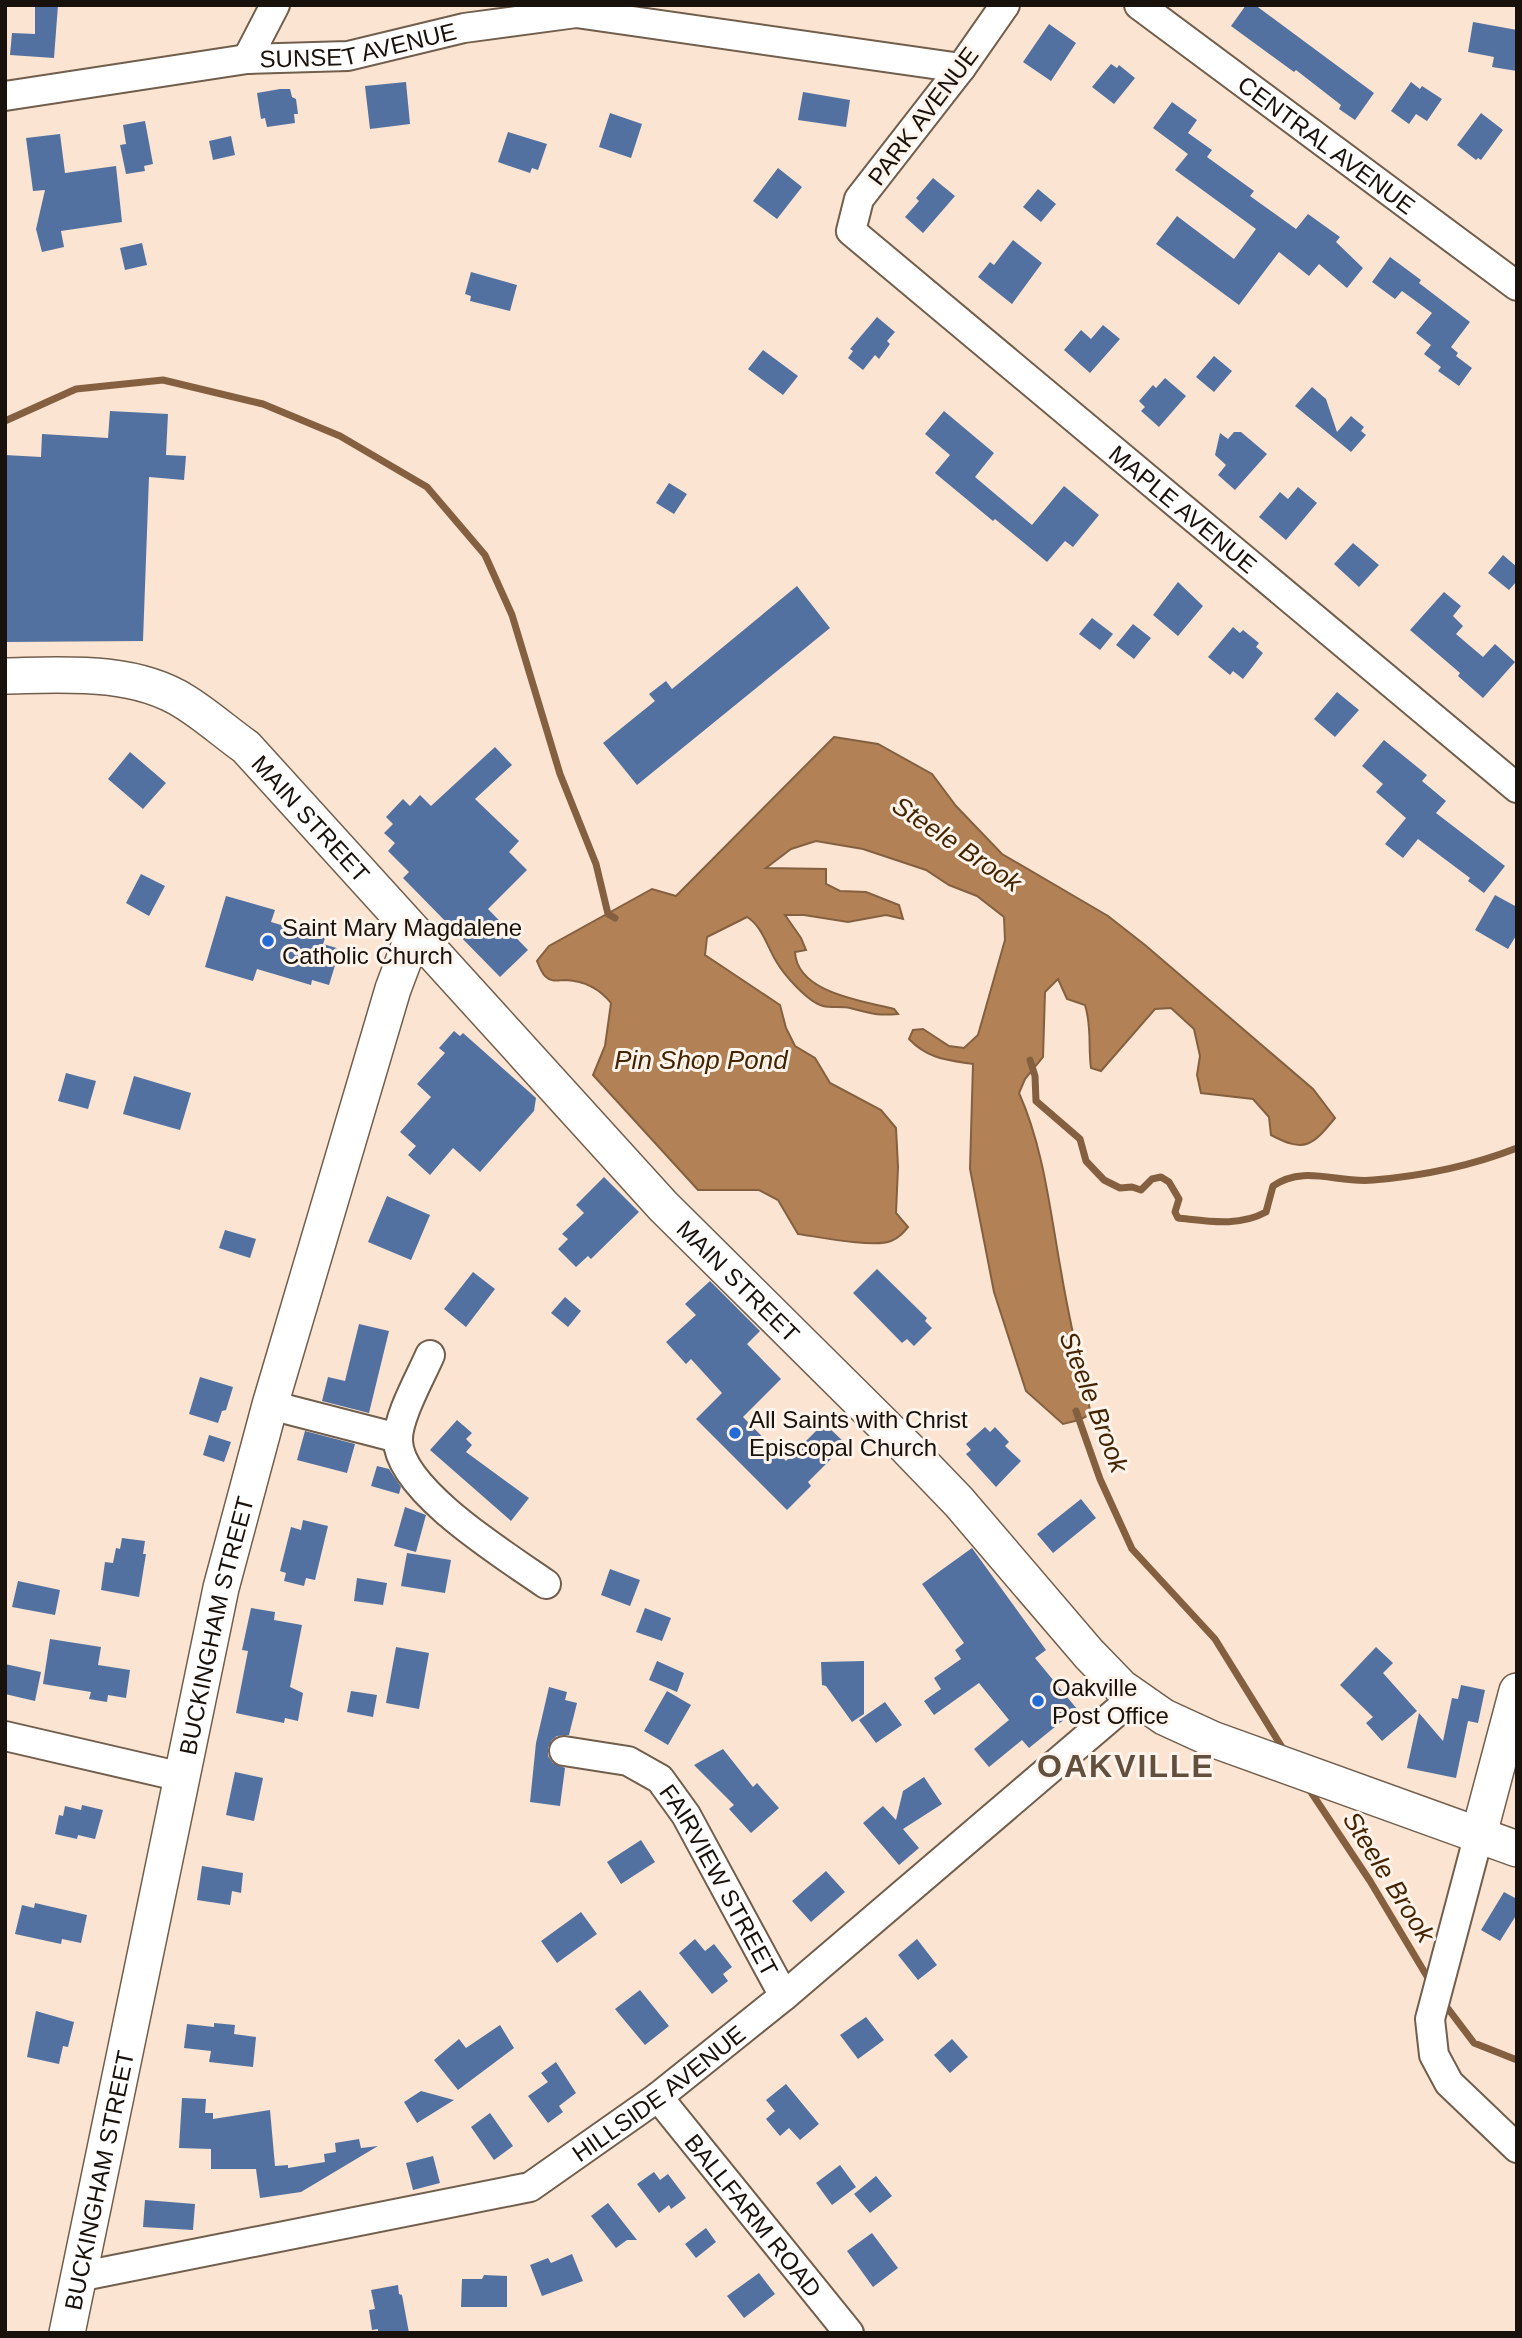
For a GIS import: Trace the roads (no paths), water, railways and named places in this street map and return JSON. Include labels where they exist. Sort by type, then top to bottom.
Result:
[{"type":"main road","name":"MAIN STREET","points":[[5,676],[101,677],[139,683],[184,702],[246,747],[663,1206],[933,1475],[1100,1666],[1134,1697],[1175,1723],[1244,1752],[1517,1849]]},
{"type":"main road","name":"BUCKINGHAM STREET","points":[[67,2333],[221,1588],[270,1405],[393,989],[414,933]]},
{"type":"main road","points":[[1479,1834],[1517,1691]]},
{"type":"street","points":[[247,59],[275,5]]},
{"type":"street","name":"PARK AVENUE","points":[[851,231],[859,199],[961,68],[1005,5]]},
{"type":"street","name":"CENTRAL AVENUE","points":[[1139,5],[1517,286]]},
{"type":"street","name":"SUNSET AVENUE","points":[[5,96],[247,59],[348,56],[464,28],[576,13],[961,68]]},
{"type":"street","name":"MAPLE AVENUE","points":[[851,231],[1517,788]]},
{"type":"street","points":[[430,1355],[408,1404],[398,1438],[401,1460],[418,1485],[464,1525],[546,1584]]},
{"type":"street","points":[[270,1405],[398,1438]]},
{"type":"street","name":"HILLSIDE AVENUE","points":[[78,2277],[530,2187],[658,2097],[783,1996],[1134,1697]]},
{"type":"street","points":[[5,1736],[182,1777]]},
{"type":"street","name":"FAIRVIEW STREET","points":[[564,1751],[628,1761],[660,1779],[686,1815],[783,1996]]},
{"type":"street","points":[[1479,1834],[1430,2019],[1434,2055],[1448,2083],[1517,2148]]},
{"type":"street","name":"BALLFARM ROAD","points":[[658,2097],[849,2333]]},
{"type":"water","name":"Pin Shop Pond","points":[[834,737],[878,744],[932,774],[956,806],[1002,854],[1108,916],[1145,945],[1313,1089],[1335,1118],[1314,1140],[1307,1144],[1292,1144],[1271,1135],[1269,1117],[1253,1099],[1201,1093],[1197,1075],[1200,1056],[1194,1029],[1171,1008],[1155,1009],[1101,1071],[1091,1068],[1085,1005],[1067,999],[1058,979],[1045,992],[1043,1057],[1025,1079],[1019,1093],[1028,1114],[1040,1158],[1091,1414],[1079,1420],[1063,1424],[1026,1391],[994,1292],[970,1169],[973,1064],[931,1055],[909,1039],[913,1030],[923,1029],[949,1046],[964,1048],[978,1035],[1005,940],[1004,917],[977,896],[949,885],[926,870],[863,849],[816,841],[791,849],[766,868],[826,869],[826,884],[840,891],[866,892],[899,905],[903,919],[886,915],[848,922],[785,915],[806,950],[795,952],[799,966],[807,977],[834,993],[894,1009],[898,1014],[826,1007],[817,1003],[804,994],[785,973],[760,931],[747,917],[707,937],[705,955],[780,1005],[786,1028],[795,1046],[815,1058],[830,1083],[881,1110],[896,1128],[896,1213],[908,1227],[896,1238],[883,1243],[798,1234],[778,1200],[759,1190],[698,1190],[593,1075],[605,1046],[611,1003],[602,993],[585,984],[548,978],[542,973],[537,961],[549,946],[652,889],[676,896]]},
{"type":"waterway","name":"Steele Brook","points":[[5,421],[76,389],[163,380],[263,404],[340,436],[427,487],[485,555],[512,615],[560,774],[596,864],[608,914],[615,918]]},
{"type":"waterway","points":[[1030,1060],[1035,1076],[1036,1101],[1080,1139],[1086,1161],[1104,1180],[1120,1188],[1132,1187],[1141,1190],[1152,1179],[1161,1177],[1169,1182],[1179,1199],[1175,1212],[1178,1218],[1223,1222],[1256,1217],[1266,1212],[1273,1186],[1297,1176],[1360,1181],[1410,1176],[1464,1165],[1517,1148]]},
{"type":"waterway","name":"Steele Brook","points":[[1076,1411],[1100,1479],[1132,1549],[1215,1639],[1285,1752]]},
{"type":"waterway","name":"Steele Brook","points":[[1307,1786],[1370,1881],[1431,1983]]},
{"type":"waterway","name":"Steele Brook","points":[[1443,2002],[1474,2043],[1517,2060]]},
{"type":"place","name":"Saint Mary Magdalene Catholic Church","points":[[268,941]]},
{"type":"place","name":"All Saints with Christ Episcopal Church","points":[[735,1433]]},
{"type":"place","name":"Oakville Post Office","points":[[1038,1701]]},
{"type":"district","name":"OAKVILLE","points":[[1126,1766]]}]
